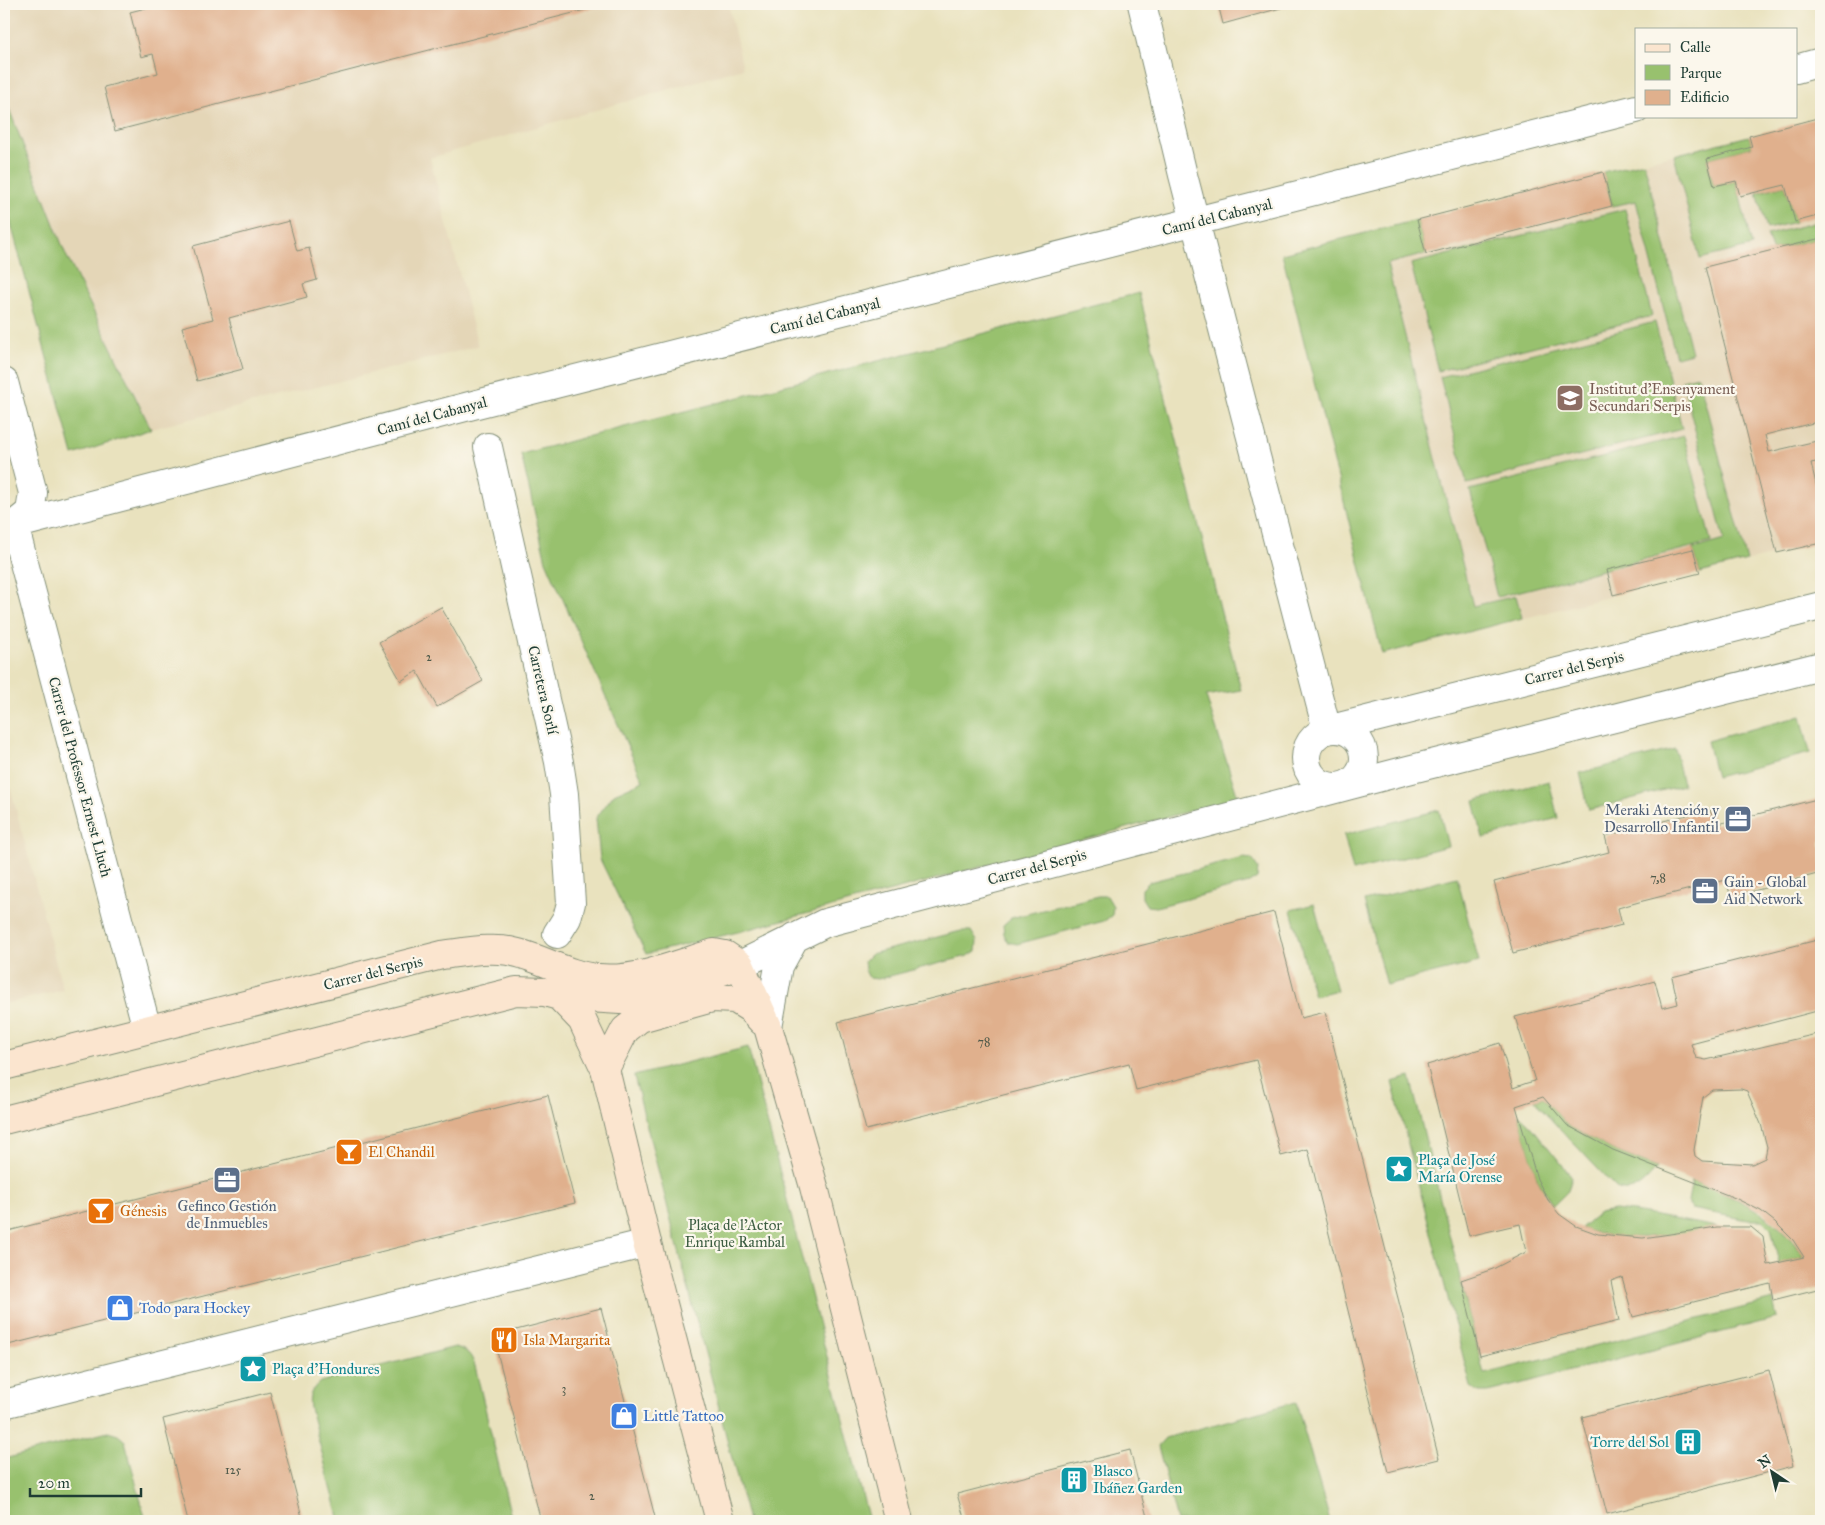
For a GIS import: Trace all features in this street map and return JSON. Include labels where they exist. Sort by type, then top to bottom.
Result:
[{"type":"street","points":[[1142,4],[1195,222],[1327,730]]},
{"type":"street","points":[[1798,68],[1821,62]]},
{"type":"street","name":"Camí del Cabanyal","points":[[9,524],[1635,109]]},
{"type":"street","points":[[4,382],[33,493],[30,512],[9,524]]},
{"type":"street","name":"Carretera Sorlí","points":[[488,447],[559,762],[564,794],[571,903],[567,918],[557,934]]},
{"type":"street","name":"Carrer del Professor Ernest Lluch","points":[[9,524],[147,1029]]},
{"type":"street","name":"Carrer del Serpis","points":[[1327,730],[1346,731],[1360,742],[1363,751],[1362,769],[1350,783],[1342,787],[1332,787],[1314,778],[1306,761],[1311,742],[1318,734],[1327,730],[1821,606]]},
{"type":"street","name":"Carrer del Serpis","points":[[4,1120],[516,991],[545,992],[559,996],[620,1000],[672,988],[740,966],[824,923],[1342,787],[1821,666]]},
{"type":"street","points":[[768,1027],[779,966],[795,937]]},
{"type":"street","name":"Carrer del Serpis","points":[[4,1066],[442,955],[482,950],[516,952],[596,978],[621,978],[714,954],[726,955],[740,966]]},
{"type":"street","points":[[740,966],[768,1027],[814,1187],[899,1521]]},
{"type":"street","points":[[559,996],[582,1020],[605,1069],[647,1242],[720,1521]]},
{"type":"street","points":[[605,1069],[625,1030],[640,1018],[712,998],[735,999],[751,1009],[768,1027]]},
{"type":"street","points":[[4,1404],[647,1242]]},
{"type":"shaded area","points":[[4,4],[728,4],[743,68],[430,158],[478,346],[151,429],[66,255],[4,96]]},
{"type":"shaded area","name":"Institut d'Ensenyament Secundari Serpis","points":[[1821,117],[1821,543],[1382,654],[1282,254]]},
{"type":"shaded area","points":[[4,763],[63,990],[4,1004]]},
{"type":"green space","points":[[4,96],[66,255],[151,429],[73,455],[4,198]]},
{"type":"green space","points":[[1749,136],[1752,147],[1707,159],[1714,186],[1736,181],[1752,246],[1700,259],[1674,155]]},
{"type":"green space","points":[[1644,162],[1692,353],[1676,357],[1636,201],[1612,206],[1603,172]]},
{"type":"green space","points":[[1785,185],[1795,222],[1767,229],[1757,193]]},
{"type":"green space","points":[[1625,209],[1652,316],[1438,371],[1411,264]]},
{"type":"green space","points":[[1417,220],[1426,254],[1387,264],[1473,606],[1516,596],[1522,618],[1382,654],[1282,254]]},
{"type":"green space","points":[[1821,221],[1821,238],[1772,250],[1767,235]]},
{"type":"green space","points":[[1139,293],[1241,690],[1206,696],[1238,798],[738,932],[646,954],[600,859],[596,818],[614,794],[643,781],[546,561],[521,454]]},
{"type":"green space","points":[[1655,322],[1682,429],[1467,484],[1440,377]]},
{"type":"green space","points":[[1698,376],[1747,561],[1700,573],[1693,549],[1724,540],[1682,380]]},
{"type":"green space","points":[[1684,436],[1711,542],[1497,597],[1470,490]]},
{"type":"green space","points":[[1801,716],[1810,753],[1716,777],[1707,741]]},
{"type":"green space","points":[[1675,749],[1683,785],[1589,810],[1580,773]]},
{"type":"green space","points":[[1549,781],[1558,818],[1483,838],[1474,801]]},
{"type":"green space","points":[[1439,810],[1448,846],[1353,871],[1344,835]]},
{"type":"green space","points":[[1243,858],[1252,859],[1258,868],[1257,878],[1249,883],[1156,907],[1147,906],[1142,898],[1142,889],[1149,882]]},
{"type":"green space","points":[[1457,877],[1479,962],[1386,985],[1364,901]]},
{"type":"green space","points":[[1098,896],[1107,896],[1113,906],[1112,916],[1104,921],[1017,944],[1008,942],[1004,934],[1003,925],[1011,918]]},
{"type":"green space","points":[[1314,904],[1337,990],[1314,996],[1291,910]]},
{"type":"green space","points":[[961,931],[971,931],[977,941],[976,951],[968,956],[878,979],[869,978],[865,970],[864,961],[871,954]]},
{"type":"green space","name":"Plaça de l'Actor Enrique Rambal","points":[[748,1047],[869,1521],[748,1521],[634,1076]]},
{"type":"green space","points":[[1410,1077],[1484,1374],[1773,1300],[1777,1318],[1488,1392],[1479,1392],[1471,1387],[1392,1082]]},
{"type":"green space","points":[[1543,1097],[1567,1125],[1613,1150],[1657,1168],[1644,1182],[1634,1189],[1622,1190],[1616,1188],[1544,1112],[1535,1100]]},
{"type":"green space","points":[[1518,1114],[1531,1126],[1572,1177],[1568,1191],[1553,1206],[1537,1179]]},
{"type":"green space","points":[[1692,1181],[1755,1209],[1781,1229],[1804,1257],[1779,1263],[1771,1228],[1763,1220],[1748,1220],[1692,1209],[1688,1201]]},
{"type":"green space","points":[[1614,1210],[1717,1227],[1648,1237],[1614,1236],[1581,1228],[1599,1213]]},
{"type":"green space","points":[[455,1347],[468,1353],[475,1366],[512,1521],[340,1521],[310,1408],[309,1400],[312,1391],[320,1382]]},
{"type":"green space","points":[[1296,1402],[1330,1521],[1177,1521],[1158,1446],[1165,1438]]},
{"type":"green space","points":[[108,1432],[118,1435],[125,1441],[146,1521],[4,1521],[4,1459]]},
{"type":"building","points":[[161,4],[608,4],[115,131],[104,87],[158,73],[153,54],[141,57],[130,12]]},
{"type":"building","points":[[1218,4],[1295,4],[1223,24]]},
{"type":"building","points":[[1821,117],[1821,215],[1795,222],[1785,185],[1740,196],[1736,181],[1714,186],[1707,159],[1752,147],[1749,136]]},
{"type":"building","points":[[1603,172],[1612,206],[1426,254],[1417,220]]},
{"type":"building","points":[[289,221],[297,251],[309,248],[317,280],[303,284],[307,297],[229,318],[243,369],[197,381],[182,327],[213,319],[193,246]]},
{"type":"building","points":[[1821,238],[1821,421],[1765,435],[1769,452],[1821,440],[1821,461],[1811,463],[1821,505],[1821,543],[1777,553],[1705,267]]},
{"type":"building","points":[[1693,549],[1700,573],[1613,595],[1607,570]]},
{"type":"building","points":[[441,607],[483,681],[437,707],[417,671],[401,681],[379,642]]},
{"type":"building","points":[[1821,798],[1821,873],[1731,897],[1726,880],[1639,902],[1618,908],[1622,925],[1513,953],[1494,882],[1609,852],[1605,836],[1710,809],[1714,825]]},
{"type":"building","points":[[1274,912],[1301,1018],[1325,1012],[1439,1459],[1388,1472],[1308,1149],[1281,1156],[1256,1060],[1136,1090],[1129,1063],[866,1130],[838,1022]]},
{"type":"building","points":[[1821,939],[1821,1010],[1691,1044],[1696,1058],[1706,1060],[1821,1033],[1821,1288],[1773,1300],[1770,1283],[1633,1317],[1622,1277],[1611,1281],[1619,1321],[1480,1356],[1461,1280],[1493,1269],[1526,1252],[1520,1224],[1469,1236],[1427,1065],[1500,1043],[1513,1088],[1535,1081],[1515,1017],[1655,981],[1662,1008],[1678,1004],[1672,977]],"holes":[[[1741,1089],[1747,1091],[1761,1124],[1767,1147],[1765,1158],[1752,1164],[1702,1161],[1695,1156],[1694,1150],[1703,1097],[1712,1090]],[[1543,1097],[1567,1125],[1613,1150],[1735,1198],[1761,1211],[1793,1240],[1804,1257],[1768,1265],[1763,1237],[1751,1227],[1717,1227],[1643,1238],[1598,1234],[1576,1226],[1559,1214],[1548,1200],[1537,1179],[1516,1106]]]},
{"type":"building","points":[[548,1095],[575,1203],[4,1346],[4,1232]]},
{"type":"building","points":[[601,1308],[656,1521],[541,1521],[493,1336]]},
{"type":"building","name":"Torre del Sol","points":[[1769,1370],[1793,1466],[1607,1514],[1582,1417]]},
{"type":"building","points":[[270,1392],[303,1521],[188,1521],[163,1419]]},
{"type":"building","name":"Blasco Ibáñez Garden","points":[[1130,1450],[1148,1521],[965,1521],[957,1494]]},
{"type":"place","name":"Institut d'Ensenyament Secundari Serpis","points":[[1570,398]]},
{"type":"place","name":"Meraki Atención y Desarrollo Infantil","points":[[1738,819]]},
{"type":"place","name":"Gain - Global Aid Network","points":[[1705,891]]},
{"type":"place","name":"El Chandil","points":[[349,1152]]},
{"type":"place","name":"Plaça de José María Orense","points":[[1399,1169]]},
{"type":"place","name":"Gefinco Gestión de Inmuebles","points":[[227,1180]]},
{"type":"place","name":"Génesis","points":[[101,1211]]},
{"type":"place","name":"Todo para Hockey","points":[[120,1308]]},
{"type":"place","name":"Isla Margarita","points":[[504,1340]]},
{"type":"place","name":"Plaça d'Hondures","points":[[253,1369]]},
{"type":"place","name":"Little Tattoo","points":[[624,1416]]},
{"type":"place","name":"Torre del Sol","points":[[1688,1442]]},
{"type":"place","name":"Blasco Ibáñez Garden","points":[[1074,1480]]}]
